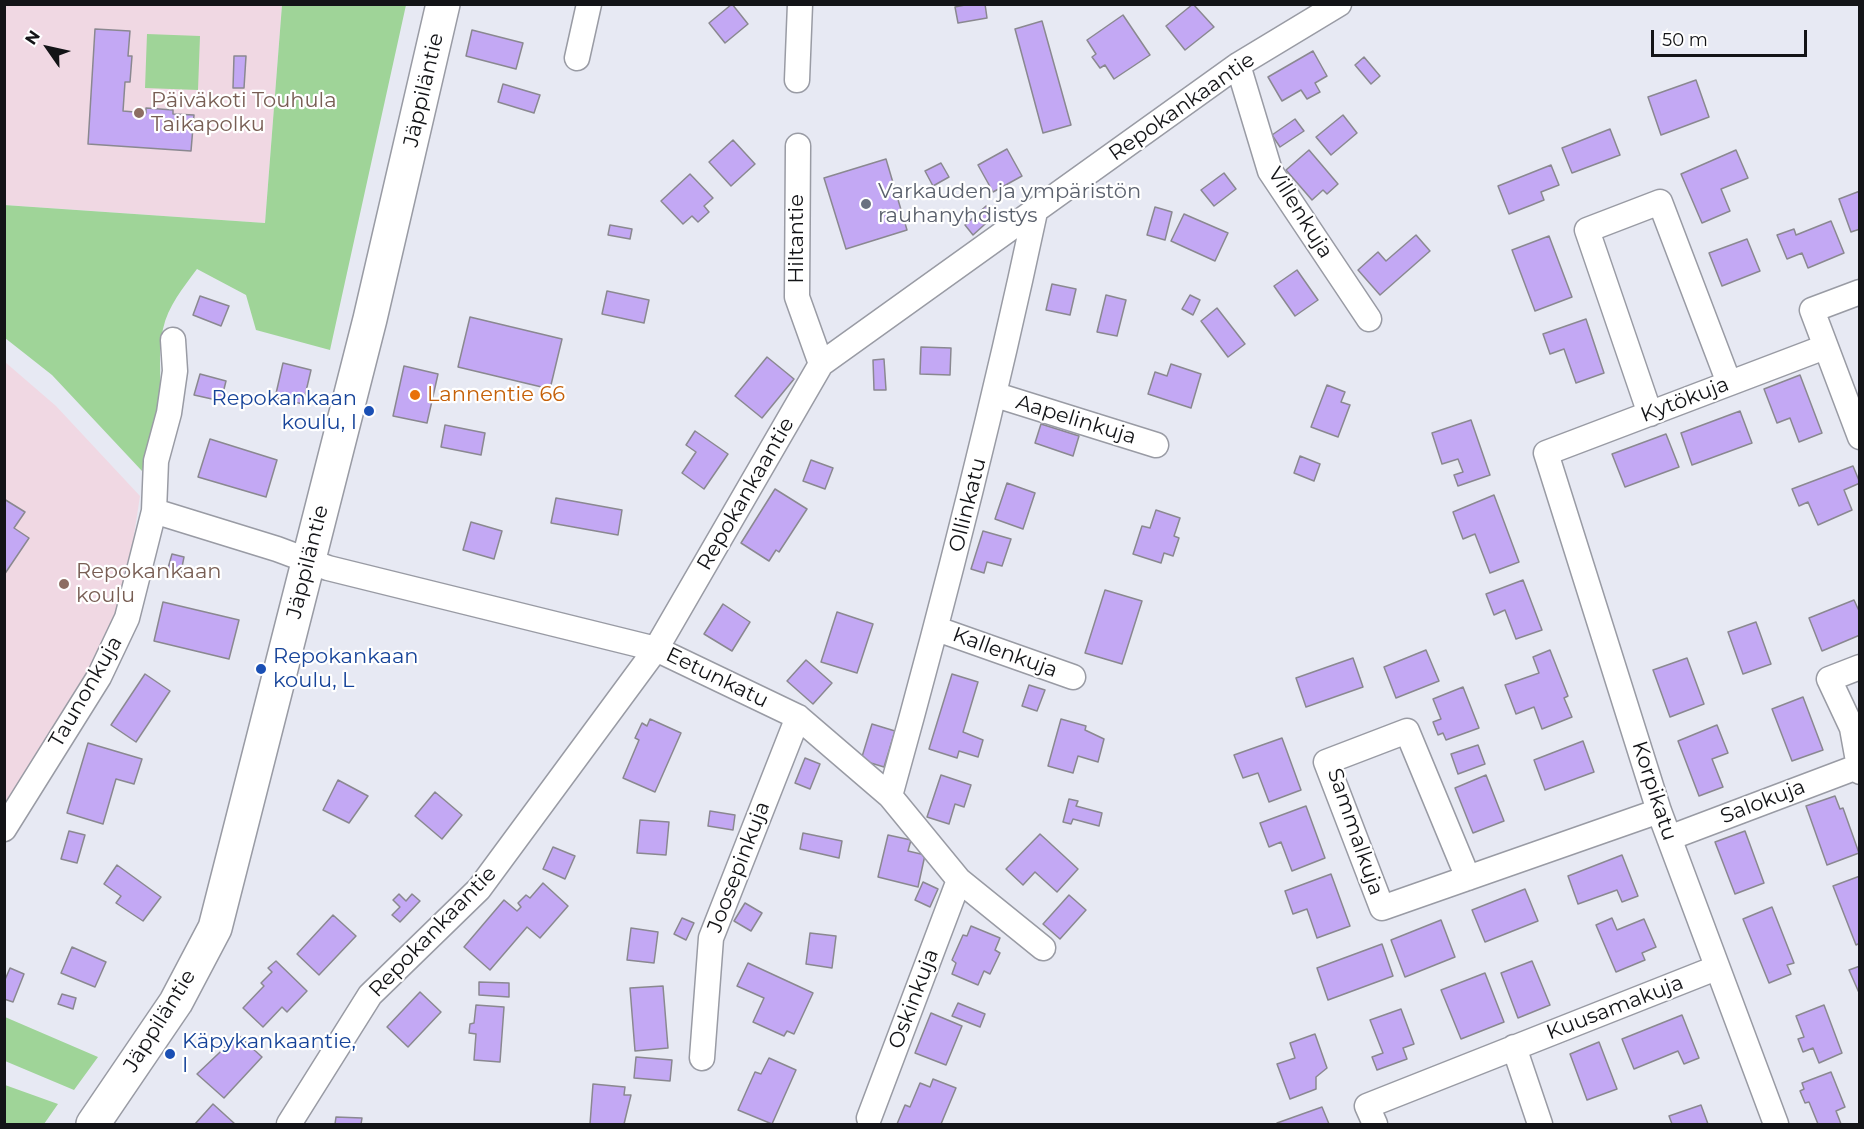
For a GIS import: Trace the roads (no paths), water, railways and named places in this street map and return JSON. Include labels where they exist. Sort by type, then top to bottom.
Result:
[{"type":"main road","name":"Jäppiläntie","points":[[93,1125],[176,1002],[215,928],[370,319],[444,4]]},
{"type":"street","points":[[576,58],[589,4]]},
{"type":"street","points":[[797,80],[800,4]]},
{"type":"street","name":"Repokankaantie","points":[[289,1125],[370,995],[479,889],[656,649],[821,364],[1238,65],[1339,4]]},
{"type":"street","name":"Villenkuja","points":[[1238,65],[1270,171],[1369,319]]},
{"type":"street","name":"Hiltantie","points":[[798,146],[797,297],[821,364]]},
{"type":"street","points":[[1650,414],[1587,230],[1660,202],[1730,383]]},
{"type":"street","name":"Ollinkatu","points":[[890,796],[937,629],[996,395],[1035,212]]},
{"type":"street","points":[[1860,291],[1812,310],[1860,436]]},
{"type":"street","name":"Taunonkuja","points":[[4,828],[99,678],[116,647],[127,618],[154,511],[156,461],[169,413],[175,371],[173,340]]},
{"type":"street","name":"Kytökuja","points":[[1546,453],[1825,347]]},
{"type":"street","name":"Aapelinkuja","points":[[996,395],[1156,445]]},
{"type":"street","name":"Korpikatu","points":[[1546,453],[1659,811],[1776,1125]]},
{"type":"street","points":[[154,511],[308,560]]},
{"type":"street","name":"Eetunkatu","points":[[308,560],[328,568],[656,649],[798,717],[890,796],[958,880],[1043,948]]},
{"type":"street","name":"Kallenkuja","points":[[937,629],[1073,677]]},
{"type":"street","name":"Salokuja","points":[[1669,838],[1858,770],[1856,727],[1829,679],[1860,667]]},
{"type":"street","name":"Joosepinkuja","points":[[702,1058],[711,938],[798,717]]},
{"type":"street","name":"Sammalkuja","points":[[1468,878],[1407,732],[1326,762],[1382,908],[1468,878],[1659,811]]},
{"type":"street","name":"Oskinkuja","points":[[869,1118],[958,880]]},
{"type":"street","name":"Kuusamakuja","points":[[1375,1125],[1367,1106],[1716,968]]},
{"type":"street","points":[[1514,1047],[1540,1125]]},
{"type":"place","name":"Päiväkoti Touhula Taikapolku","points":[[139,113]]},
{"type":"place","name":"Varkauden ja ympäristön rauhanyhdistys","points":[[866,204]]},
{"type":"place","name":"Lannentie 66","points":[[415,395]]},
{"type":"place","name":"Repokankaan koulu, I","points":[[369,411]]},
{"type":"place","name":"Repokankaan koulu","points":[[64,584]]},
{"type":"place","name":"Repokankaan koulu, L","points":[[261,669]]},
{"type":"place","name":"Käpykankaantie, I","points":[[170,1054]]}]
